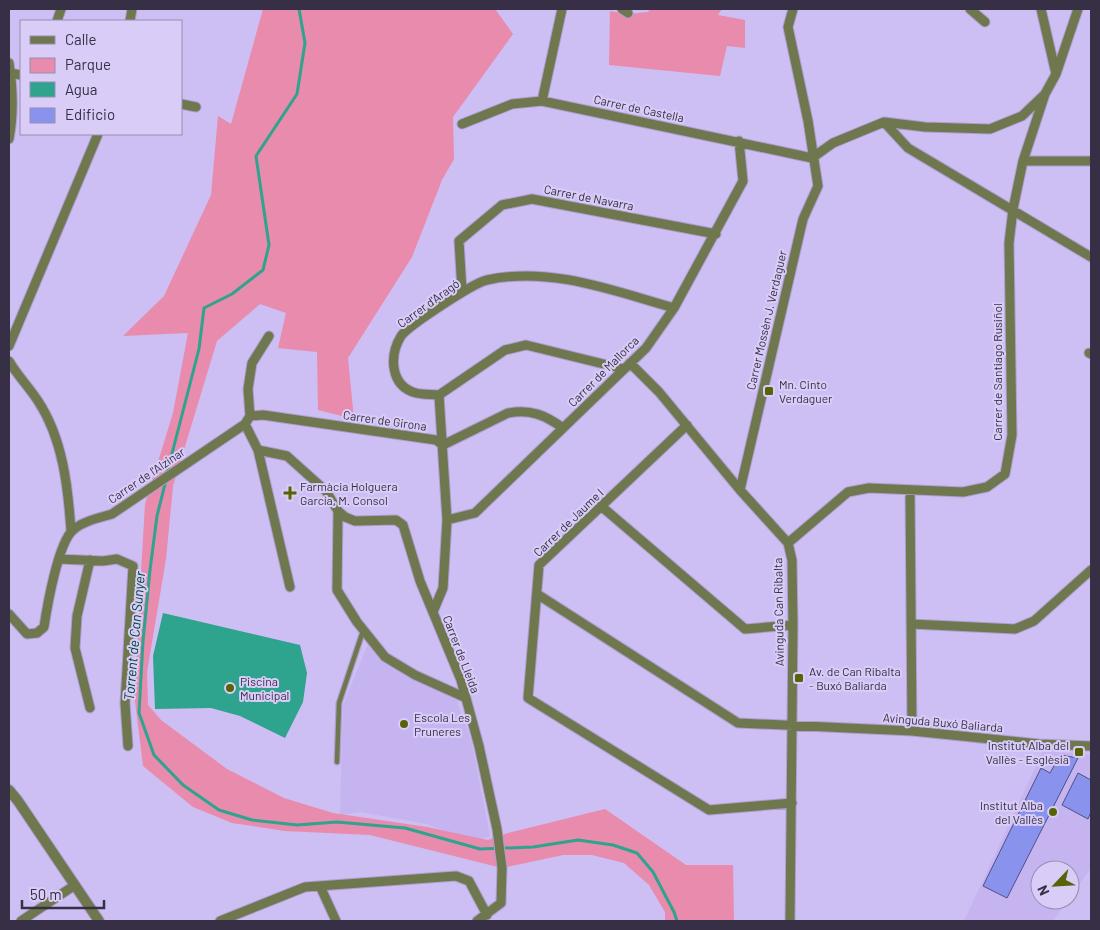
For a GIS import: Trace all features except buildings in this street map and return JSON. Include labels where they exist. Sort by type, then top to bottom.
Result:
[{"type":"street","points":[[542,101],[562,9]]},
{"type":"street","name":"Carrer Mossèn J. Verdaguer","points":[[740,490],[802,219],[818,186],[812,158],[808,121],[788,27],[793,9]]},
{"type":"street","points":[[970,9],[985,22]]},
{"type":"street","points":[[1041,9],[1056,74]]},
{"type":"street","points":[[812,158],[834,143],[884,122],[924,127],[990,129],[1022,116],[1045,94],[1056,74],[1078,9]]},
{"type":"street","points":[[9,63],[13,91],[12,124],[9,140]]},
{"type":"street","points":[[10,73],[20,75]]},
{"type":"street","name":"Carrer de Santiago Rusiñol","points":[[788,543],[848,492],[869,488],[963,492],[987,487],[1005,474],[1012,435],[1009,243],[1013,210],[1023,161],[1045,94]]},
{"type":"street","name":"Carrer de Castella","points":[[462,124],[512,104],[542,101],[739,141],[812,158]]},
{"type":"street","points":[[182,104],[196,107]]},
{"type":"street","points":[[884,122],[908,148],[1091,257]]},
{"type":"street","points":[[9,346],[98,135]]},
{"type":"street","name":"Carrer de Mallorca","points":[[447,520],[475,513],[646,348],[674,308],[716,234],[743,181],[739,141]]},
{"type":"street","points":[[1023,161],[1091,160]]},
{"type":"street","name":"Carrer de Navarra","points":[[462,291],[459,241],[502,205],[532,199],[716,234]]},
{"type":"street","name":"Carrer d'Aragó","points":[[439,394],[416,393],[405,387],[394,374],[393,357],[402,335],[462,291],[486,280],[531,275],[579,281],[674,308]]},
{"type":"street","points":[[269,336],[252,363],[248,389],[247,420],[258,450],[290,587]]},
{"type":"street","points":[[439,394],[505,350],[526,345],[627,366]]},
{"type":"street","points":[[9,361],[39,402],[58,443],[69,500],[71,531],[59,560],[44,627],[37,633],[27,634],[9,614]]},
{"type":"street","name":"Avinguda Can Ribalta","points":[[627,366],[660,392],[740,490],[788,543],[792,560],[790,921]]},
{"type":"street","name":"Carrer de Lleida","points":[[439,394],[447,520],[443,588],[433,612],[466,698],[480,746],[497,829],[502,868],[501,903],[487,918]]},
{"type":"street","points":[[442,445],[508,413],[520,411],[531,411],[549,418],[563,428]]},
{"type":"street","name":"Carrer de Girona","points":[[247,420],[264,415],[436,440],[442,445]]},
{"type":"street","name":"Carrer de l'Alzinar","points":[[71,531],[88,522],[112,514],[247,420]]},
{"type":"street","name":"Carrer de Jaume I","points":[[687,425],[540,565],[528,698],[709,810],[792,803]]},
{"type":"street","points":[[258,450],[287,456],[326,491],[338,511],[355,521],[396,520],[403,525],[420,581],[433,612]]},
{"type":"street","points":[[910,490],[912,731]]},
{"type":"street","points":[[601,506],[745,629],[792,625]]},
{"type":"street","points":[[338,511],[337,590],[364,630],[385,657],[415,675],[466,698]]},
{"type":"street","points":[[59,560],[117,559],[132,566],[125,702],[128,746]]},
{"type":"street","points":[[90,560],[77,616],[75,648],[90,708]]},
{"type":"street","points":[[911,624],[1015,629],[1034,621],[1091,570]]},
{"type":"street","name":"Avinguda Buxó Baliarda","points":[[537,594],[738,723],[912,731],[1039,744],[1091,746]]},
{"type":"street","points":[[9,790],[99,921]]},
{"type":"street","points":[[220,921],[305,887],[456,876],[469,881],[487,918],[477,921]]},
{"type":"street","points":[[21,921],[75,885]]},
{"type":"street","points":[[320,886],[336,921]]},
{"type":"lane","points":[[337,762],[339,703],[364,630]]},
{"type":"shaded area","name":"Escola Les Pruneres","points":[[368,644],[383,663],[407,677],[456,699],[472,743],[490,836],[472,842],[427,824],[360,812],[340,815],[343,705]]},
{"type":"shaded area","name":"Institut Alba del Vallès","points":[[1043,751],[1091,755],[1091,868],[1080,884],[1080,860],[1030,860],[1030,910],[1061,910],[1053,921],[964,921]]},
{"type":"green space","points":[[263,9],[495,9],[513,34],[453,117],[454,159],[442,180],[412,257],[348,358],[354,419],[318,410],[317,352],[278,348],[286,313],[260,304],[217,341],[173,486],[166,559],[147,672],[148,705],[161,720],[227,769],[284,798],[333,813],[427,827],[488,840],[508,833],[605,809],[686,865],[733,865],[734,921],[665,921],[665,912],[649,885],[624,863],[592,855],[563,855],[502,868],[370,835],[285,831],[232,823],[193,807],[143,766],[134,693],[145,504],[173,413],[188,333],[123,336],[164,296],[211,195],[218,116],[231,124]]},
{"type":"green space","points":[[650,9],[722,9],[718,15],[745,20],[745,48],[727,46],[720,76],[609,65],[610,11],[628,14],[648,12]]},
{"type":"water","name":"Piscina Municipal","points":[[163,613],[300,645],[307,673],[303,702],[285,738],[240,716],[211,708],[155,709],[153,656]]},
{"type":"waterway","name":"Torrent de Can Sunyer","points":[[167,473],[199,349],[204,308],[232,294],[263,270],[269,245],[256,156],[297,94],[305,43],[299,9]]},
{"type":"waterway","name":"Torrent de Can Sunyer","points":[[166,480],[157,516],[150,570],[143,641],[139,713],[154,755],[183,785],[219,810],[252,820],[297,825],[337,822],[405,828],[480,849],[533,847],[578,840],[613,845],[637,853],[653,872],[677,921]]},
{"type":"place","name":"Mn. Cinto Verdaguer","points":[[769,391]]},
{"type":"place","name":"Farmàcia Holguera García, M. Consol","points":[[290,493]]},
{"type":"place","name":"Av. de Can Ribalta - Buxó Baliarda","points":[[799,678]]},
{"type":"place","name":"Piscina Municipal","points":[[230,688]]},
{"type":"place","name":"Escola Les Pruneres","points":[[404,724]]},
{"type":"place","name":"Institut Alba del Vallès - Esglèsia","points":[[1079,752]]},
{"type":"place","name":"Institut Alba del Vallès","points":[[1053,812]]}]
